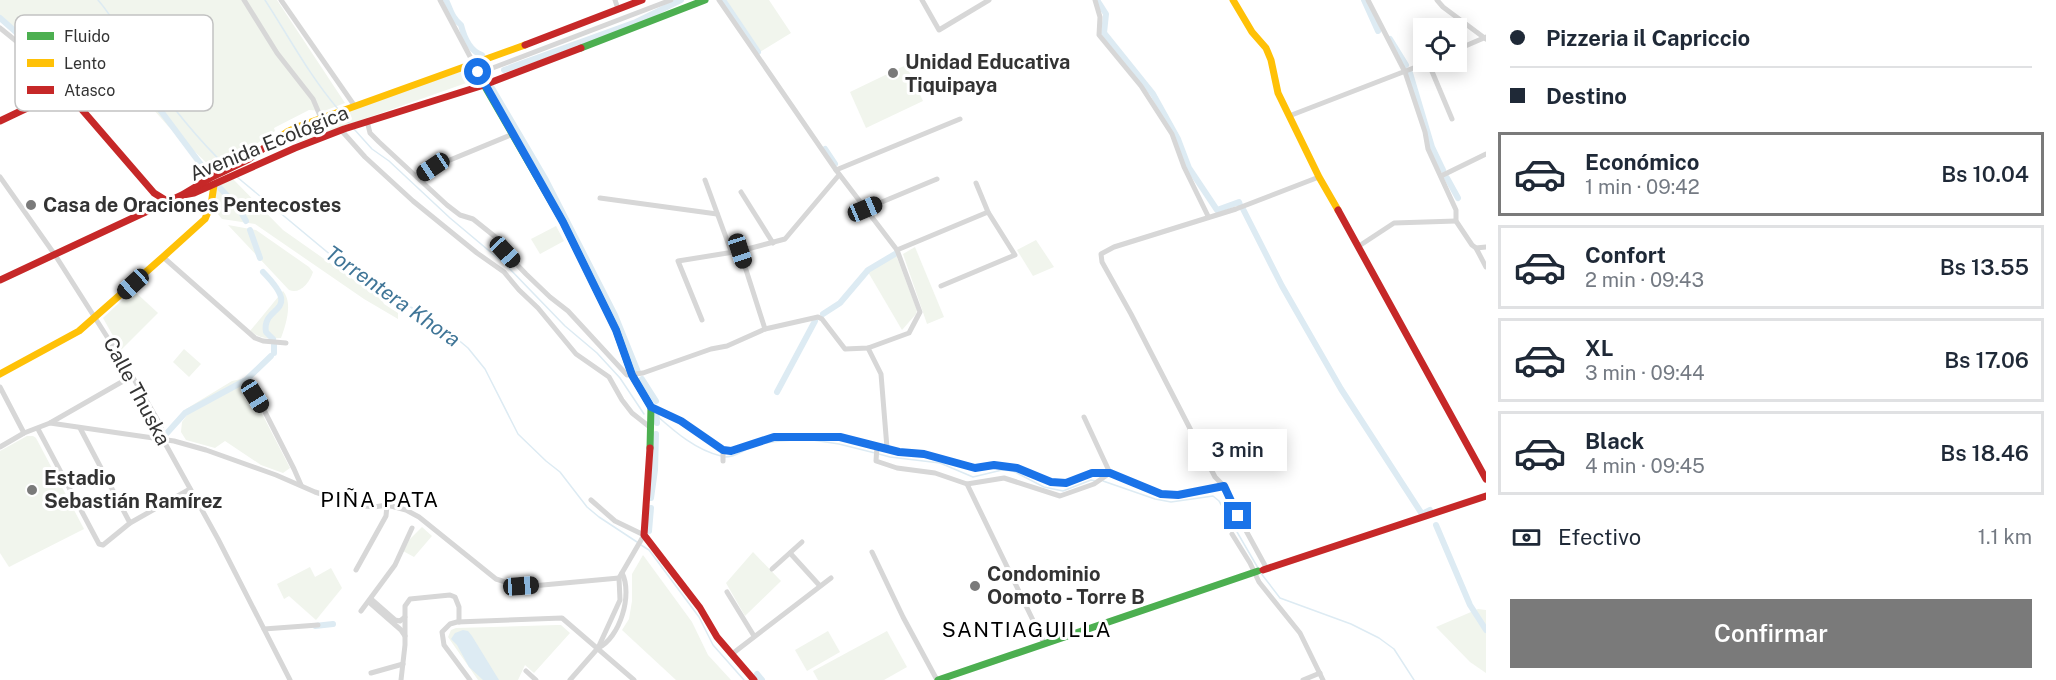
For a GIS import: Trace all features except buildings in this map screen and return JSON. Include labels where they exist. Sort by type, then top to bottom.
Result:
[{"type":"main road","name":"Avenida Ecológica","points":[[182,195],[256,155],[287,132],[642,0]]},
{"type":"main road","name":"Avenida Ecológica","points":[[182,195],[194,194],[343,129],[484,85],[705,0]]},
{"type":"main road","points":[[1233,0],[1252,32],[1266,48],[1278,93],[1319,177],[1486,479]]},
{"type":"main road","points":[[474,64],[563,222],[616,330],[632,375],[651,411],[650,458],[643,537],[700,608],[717,637],[754,680]]},
{"type":"main road","points":[[0,120],[20,111]]},
{"type":"main road","points":[[83,111],[154,193],[167,201]]},
{"type":"main road","points":[[287,132],[288,142],[295,148]]},
{"type":"main road","points":[[0,374],[79,331],[205,219],[211,205],[214,185],[221,173]]},
{"type":"main road","points":[[0,280],[182,195]]},
{"type":"main road","points":[[938,680],[1486,496]]},
{"type":"street","points":[[244,0],[277,53],[313,99],[321,118]]},
{"type":"street","points":[[281,0],[351,107]]},
{"type":"street","points":[[441,0],[474,64]]},
{"type":"street","points":[[615,0],[618,9]]},
{"type":"street","points":[[482,72],[671,0]]},
{"type":"street","points":[[364,122],[375,138],[460,215],[473,219],[498,238],[505,252],[550,297],[568,311],[627,375],[727,346],[765,329],[818,317],[845,349],[868,348],[909,333],[920,312],[897,250],[837,172],[719,0]]},
{"type":"street","points":[[922,0],[939,30],[980,2],[989,0]]},
{"type":"street","points":[[1095,0],[1100,17],[1100,35],[1141,86],[1172,134],[1184,167],[1208,216]]},
{"type":"street","points":[[1368,0],[1405,72],[1425,132],[1428,149],[1456,210],[1456,221],[1476,248],[1486,267]]},
{"type":"street","points":[[1437,0],[1443,7],[1486,38]]},
{"type":"street","points":[[0,28],[15,40]]},
{"type":"street","points":[[1467,46],[1486,38]]},
{"type":"street","points":[[1289,116],[1413,69]]},
{"type":"street","points":[[1433,72],[1452,119]]},
{"type":"street","points":[[702,320],[678,261],[740,251],[785,239],[837,172],[960,119]]},
{"type":"street","points":[[343,129],[365,157],[413,201],[504,272],[576,354],[609,377],[632,413],[651,426]]},
{"type":"street","points":[[417,177],[433,167],[513,134]]},
{"type":"street","points":[[1441,176],[1486,154]]},
{"type":"street","name":"Calle Thuska","points":[[0,177],[96,316],[160,424],[164,439],[290,680]]},
{"type":"street","points":[[1319,177],[1236,209],[1114,247],[1101,254],[1102,262],[1215,477],[1224,486],[1260,571],[1300,633],[1323,680]]},
{"type":"street","points":[[865,209],[937,178]]},
{"type":"street","points":[[705,180],[731,251]]},
{"type":"street","points":[[941,286],[1015,255],[988,212],[976,183]]},
{"type":"street","points":[[741,192],[773,243]]},
{"type":"street","points":[[600,198],[717,214]]},
{"type":"street","points":[[897,250],[988,212]]},
{"type":"street","points":[[1359,246],[1394,223],[1456,221]]},
{"type":"street","points":[[1476,248],[1486,247]]},
{"type":"street","points":[[740,251],[765,329]]},
{"type":"street","points":[[163,257],[255,338],[286,343]]},
{"type":"street","points":[[868,348],[881,374],[887,448]]},
{"type":"street","points":[[0,447],[24,433],[50,423],[132,376]]},
{"type":"street","points":[[0,387],[24,433]]},
{"type":"street","points":[[251,390],[264,410],[301,485]]},
{"type":"street","points":[[651,411],[681,421],[723,456],[731,451],[774,437],[840,437],[899,452],[924,454],[975,468],[994,465],[1017,468],[1051,482],[1066,483],[1092,473],[1110,473],[1161,494],[1178,495],[1224,486]]},
{"type":"street","points":[[1084,417],[1110,473]]},
{"type":"street","points":[[50,423],[164,439],[206,450],[315,492],[356,505],[374,507],[387,505],[406,510],[419,517],[496,579],[521,586],[620,576],[626,580],[626,606],[608,642],[598,648]]},
{"type":"street","points":[[80,428],[130,523]]},
{"type":"street","points":[[38,429],[95,541],[103,545],[130,523],[190,489]]},
{"type":"street","points":[[877,446],[876,461],[897,468],[935,473],[967,484],[1004,478],[1060,496],[1094,484],[1110,473]]},
{"type":"street","points":[[967,484],[1044,643]]},
{"type":"street","points":[[570,680],[598,648],[620,600],[620,576],[643,537],[615,521],[591,500]]},
{"type":"street","points":[[356,570],[386,516],[387,505]]},
{"type":"street","points":[[361,611],[394,566],[412,528]]},
{"type":"street","points":[[1232,534],[1250,563],[1260,571]]},
{"type":"street","points":[[772,570],[802,542]]},
{"type":"street","points":[[872,552],[903,617],[938,680]]},
{"type":"street","points":[[790,553],[820,586]]},
{"type":"street","points":[[732,654],[831,578]]},
{"type":"street","points":[[727,592],[754,636]]},
{"type":"street","points":[[401,680],[405,606],[410,600],[450,595],[455,597],[458,601],[459,622]]},
{"type":"street","points":[[370,601],[395,620],[400,621],[405,617]]},
{"type":"street","points":[[370,601],[405,636]]},
{"type":"street","points":[[470,680],[444,645],[442,632],[446,627],[459,622],[562,618],[634,680]]},
{"type":"street","points":[[264,629],[318,625]]},
{"type":"street","points":[[609,626],[615,629]]},
{"type":"street","points":[[370,673],[403,664]]},
{"type":"street","points":[[526,671],[536,680]]},
{"type":"street","points":[[1303,680],[1320,673]]},
{"type":"shaded area","points":[[0,0],[277,0],[345,103],[324,111],[309,110],[274,128],[275,131],[252,147],[250,146],[213,169],[155,111],[213,111],[213,15],[15,15],[15,28],[0,15]]},
{"type":"shaded area","points":[[724,0],[769,0],[791,33],[760,52]]},
{"type":"shaded area","points":[[906,65],[923,101],[866,128],[850,92]]},
{"type":"shaded area","points":[[469,69],[472,81],[296,143],[290,137],[290,134],[352,108]]},
{"type":"shaded area","points":[[233,179],[283,230],[364,287],[379,294],[384,304],[398,313],[398,319],[364,299],[255,224],[222,219],[214,206],[216,187]]},
{"type":"shaded area","points":[[228,225],[256,230],[309,267],[313,272],[310,280],[297,291],[289,290]]},
{"type":"shaded area","points":[[556,226],[564,241],[540,254],[531,239]]},
{"type":"shaded area","points":[[1036,240],[1054,267],[1033,276],[1017,250]]},
{"type":"shaded area","points":[[915,247],[944,317],[927,324],[903,254]]},
{"type":"shaded area","points":[[896,255],[917,310],[902,330],[868,272]]},
{"type":"shaded area","points":[[133,290],[158,313],[121,350],[103,318]]},
{"type":"shaded area","points":[[283,291],[288,307],[281,338],[265,338],[250,331]]},
{"type":"shaded area","points":[[184,349],[201,364],[189,377],[173,362]]},
{"type":"shaded area","points":[[246,378],[245,399],[258,406],[290,468],[283,473],[261,465],[225,441],[215,448],[186,440],[181,432],[182,422],[187,415],[186,409],[232,381]]},
{"type":"shaded area","name":"Estadio Sebastián Ramírez","points":[[27,436],[36,438],[84,529],[9,567],[0,553],[0,451]]},
{"type":"shaded area","points":[[422,527],[432,536],[414,557],[403,551],[409,540]]},
{"type":"shaded area","points":[[753,552],[781,581],[745,616],[726,583]]},
{"type":"shaded area","points":[[643,555],[692,622],[708,655],[731,680],[676,680],[622,630],[629,619],[632,574]]},
{"type":"shaded area","points":[[310,567],[315,577],[331,568],[342,588],[316,620],[289,596],[284,599],[277,584]]},
{"type":"shaded area","points":[[1478,609],[1486,610],[1486,673],[1470,662],[1436,627]]},
{"type":"shaded area","points":[[561,625],[570,633],[534,673],[525,665],[518,680],[478,680],[448,637],[451,630],[456,628]]},
{"type":"shaded area","points":[[468,631],[472,636],[499,680],[483,680],[469,667],[457,645],[451,639],[455,633]]},
{"type":"shaded area","points":[[828,631],[840,652],[807,671],[795,650]]},
{"type":"shaded area","points":[[887,631],[907,667],[884,680],[818,680],[813,671]]},
{"type":"waterway","name":"Torrentera Khora","points":[[98,0],[109,15]]},
{"type":"waterway","points":[[265,0],[308,69],[338,109]]},
{"type":"waterway","points":[[446,0],[454,17],[461,25],[468,43],[482,55]]},
{"type":"waterway","points":[[504,70],[636,22],[681,0]]},
{"type":"waterway","points":[[723,0],[758,52]]},
{"type":"waterway","points":[[1097,0],[1106,14],[1104,33],[1153,94],[1178,139],[1189,168],[1217,210],[1239,202],[1240,205]]},
{"type":"waterway","points":[[1364,0],[1378,31]]},
{"type":"waterway","points":[[0,18],[15,31]]},
{"type":"waterway","points":[[1390,39],[1406,65]]},
{"type":"waterway","points":[[485,63],[490,74]]},
{"type":"waterway","points":[[1410,73],[1432,147],[1443,170]]},
{"type":"waterway","points":[[492,88],[546,180],[615,315],[638,372]]},
{"type":"waterway","points":[[161,111],[208,174]]},
{"type":"waterway","name":"Torrentera Khora","points":[[177,111],[227,167]]},
{"type":"waterway","points":[[343,115],[349,123]]},
{"type":"waterway","points":[[354,129],[372,149],[389,161],[450,218],[506,265],[565,326],[597,353],[620,378],[644,414]]},
{"type":"waterway","points":[[825,149],[835,164]]},
{"type":"waterway","name":"Torrentera Khora","points":[[237,177],[344,266],[443,327],[468,348],[485,369],[518,434],[560,472],[587,507],[637,542]]},
{"type":"waterway","points":[[1447,178],[1458,198]]},
{"type":"waterway","points":[[220,188],[238,207],[246,221]]},
{"type":"waterway","points":[[1243,209],[1282,286],[1341,389],[1422,514],[1430,510]]},
{"type":"waterway","points":[[250,230],[260,258]]},
{"type":"waterway","points":[[823,314],[840,303],[868,270],[895,254]]},
{"type":"waterway","points":[[263,272],[275,286],[281,302],[266,323],[266,332],[273,339]]},
{"type":"waterway","points":[[777,392],[815,321]]},
{"type":"waterway","points":[[274,344],[274,353]]},
{"type":"waterway","points":[[167,433],[185,413],[246,380],[271,356]]},
{"type":"waterway","points":[[642,379],[656,401]]},
{"type":"waterway","points":[[656,410],[657,423]]},
{"type":"waterway","points":[[656,415],[694,445],[721,456]]},
{"type":"waterway","points":[[651,498],[655,470],[656,434]]},
{"type":"waterway","points":[[806,439],[875,453]]},
{"type":"waterway","points":[[725,457],[764,443],[801,440]]},
{"type":"waterway","points":[[879,454],[940,463],[973,477],[1002,470],[1013,471],[1044,487],[1063,491],[1091,480],[1095,481]]},
{"type":"waterway","points":[[1103,481],[1155,499],[1171,502],[1213,496],[1219,501],[1258,568]]},
{"type":"waterway","points":[[649,531],[651,508]]},
{"type":"waterway","points":[[1436,525],[1470,605],[1486,630]]},
{"type":"waterway","name":"Torrentera Khora","points":[[641,545],[649,550],[699,617],[713,645],[744,680]]},
{"type":"waterway","points":[[1260,572],[1280,598],[1351,624],[1379,638],[1394,649],[1414,680]]},
{"type":"waterway","points":[[315,626],[333,624]]},
{"type":"waterway","points":[[757,674],[762,680]]},
{"type":"traffic: fast","points":[[581,48],[705,0]]},
{"type":"traffic: fast","points":[[474,64],[563,222],[616,330],[632,375],[651,407],[650,448]]},
{"type":"traffic: fast","points":[[938,680],[1258,571]]},
{"type":"traffic: slow","points":[[1233,0],[1252,32],[1266,48],[1278,93],[1319,177],[1338,210]]},
{"type":"traffic: slow","points":[[264,148],[300,126],[525,45]]},
{"type":"traffic: slow","points":[[0,374],[79,331],[163,257],[205,219],[211,205],[214,185]]},
{"type":"traffic: jam","points":[[525,45],[642,0]]},
{"type":"traffic: jam","points":[[183,195],[194,193],[344,129],[484,85],[581,48]]},
{"type":"traffic: jam","points":[[0,121],[21,111]]},
{"type":"traffic: jam","points":[[83,111],[154,193],[167,201]]},
{"type":"traffic: jam","points":[[0,280],[182,195],[249,159],[264,148]]},
{"type":"traffic: jam","points":[[1338,210],[1486,479]]},
{"type":"traffic: jam","points":[[650,448],[644,535],[700,608],[717,637],[754,680]]},
{"type":"traffic: jam","points":[[1263,570],[1486,496]]},
{"type":"place","name":"Unidad Educativa Tiquipaya","points":[[893,73]]},
{"type":"place","name":"Casa de Oraciones Pentecostes","points":[[31,205]]},
{"type":"place","name":"Estadio Sebastián Ramírez","points":[[32,490]]},
{"type":"place","name":"Condominio Oomoto - Torre B","points":[[975,586]]},
{"type":"district","name":"PIÑA PATA","points":[[380,499]]},
{"type":"district","name":"SANTIAGUILLA","points":[[1027,629]]},
{"type":"route","points":[[478,72],[563,222],[616,330],[632,375],[651,407],[681,421],[723,450],[731,451],[774,437],[840,437],[899,452],[924,454],[975,468],[994,465],[1017,468],[1051,482],[1066,483],[1092,473],[1102,472],[1110,473],[1161,494],[1178,495],[1224,486],[1238,516]]}]
